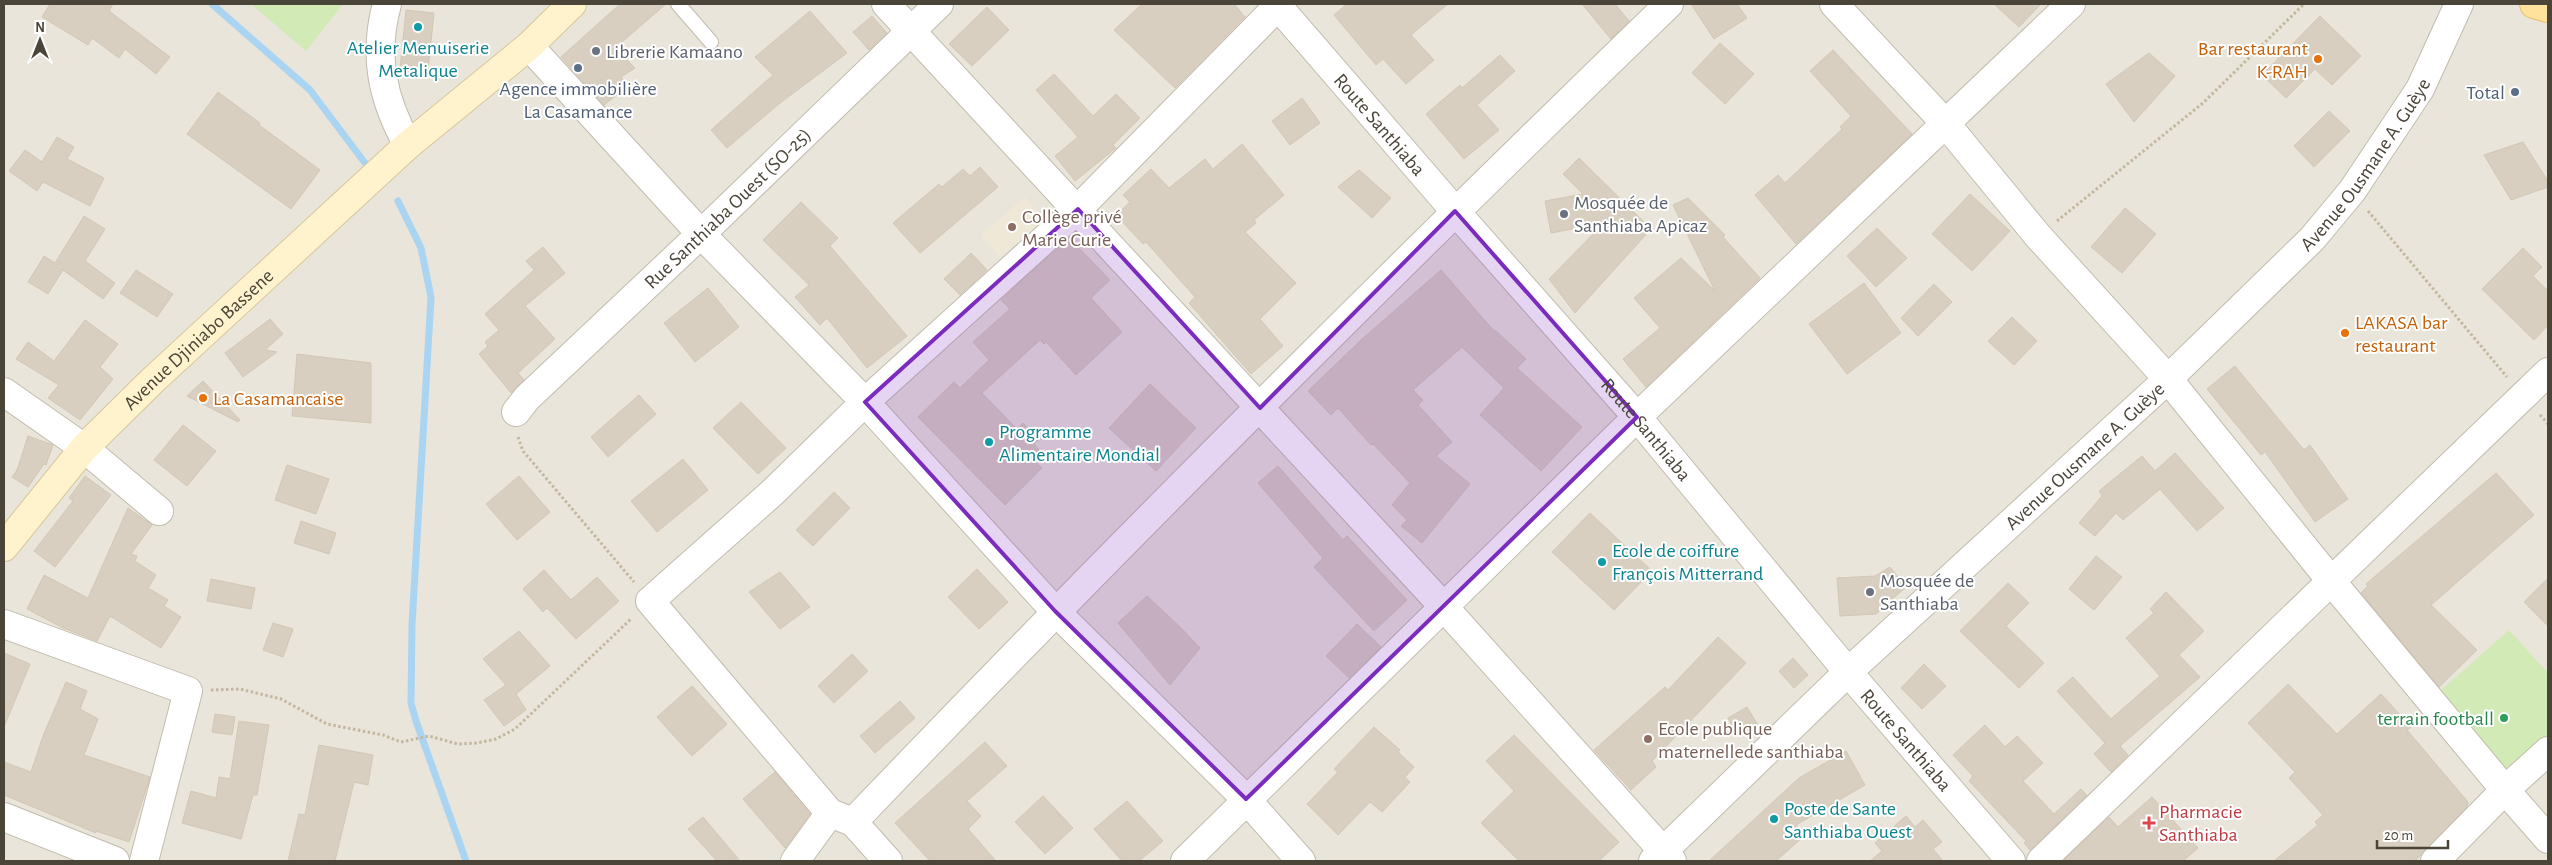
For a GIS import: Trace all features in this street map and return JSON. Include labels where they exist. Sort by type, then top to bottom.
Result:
[{"type":"main road","name":"Avenue Djiniabo Bassene","points":[[4,547],[84,448],[152,381],[408,145],[529,46],[572,4]]},
{"type":"street","points":[[387,4],[380,27],[379,59],[382,84],[394,120],[408,145]]},
{"type":"street","points":[[886,4],[1443,606],[1663,858]]},
{"type":"street","name":"Rue Santhiaba Ouest (SO-25)","points":[[516,412],[527,398],[701,234],[938,4]]},
{"type":"street","points":[[795,861],[842,818],[1055,611],[1454,212],[1669,4]]},
{"type":"street","points":[[1834,4],[1946,124],[2038,236],[2168,378],[2332,582],[2548,839]]},
{"type":"street","points":[[1185,861],[1637,417],[2071,4]]},
{"type":"street","name":"Avenue Ousmane A. Guèye","points":[[1663,858],[1848,672],[2168,378],[2312,239],[2352,191],[2420,89],[2459,4]]},
{"type":"street","points":[[888,861],[842,818],[650,601],[773,492],[866,402],[1078,210],[1278,5]]},
{"type":"street","name":"Route Santhiaba","points":[[1278,5],[1454,212],[1637,417],[1848,672],[2010,861]]},
{"type":"street","points":[[529,46],[701,234],[866,402],[1055,611],[1246,799],[1301,861]]},
{"type":"street","points":[[2041,861],[2548,372]]},
{"type":"street","points":[[4,392],[84,448],[160,511]]},
{"type":"street","points":[[4,624],[188,691],[144,861]]},
{"type":"street","points":[[2435,861],[2505,790],[2548,752]]},
{"type":"street","points":[[4,817],[115,861]]},
{"type":"lane","points":[[678,4],[711,42]]},
{"type":"path","points":[[2038,236],[2204,103],[2304,4]]},
{"type":"path","points":[[2352,191],[2523,397],[2548,424]]},
{"type":"path","points":[[188,691],[240,688],[281,699],[328,724],[383,735],[401,742],[429,736],[458,744],[477,743],[496,739],[515,729],[650,601],[523,451],[517,434],[516,412]]},
{"type":"highlighted area","points":[[1078,209],[1260,408],[1455,211],[1637,417],[1246,799],[1055,611],[865,402]]},
{"type":"shaded area","points":[[4,4],[2548,4],[2548,861],[4,861]]},
{"type":"shaded area","name":"Collège privé Marie Curie","points":[[1025,197],[1044,219],[1000,257],[981,235]]},
{"type":"green space","points":[[251,4],[343,4],[306,51]]},
{"type":"green space","name":"terrain football","points":[[2509,630],[2548,673],[2548,742],[2511,775],[2438,693]]},
{"type":"building","points":[[50,4],[113,4],[109,11],[170,57],[156,74],[125,49],[119,58],[92,38],[88,45],[42,17]]},
{"type":"building","points":[[620,4],[666,4],[615,48],[635,68],[621,77],[628,86],[604,105],[561,57]]},
{"type":"building","points":[[1142,4],[1234,4],[1245,17],[1175,88],[1114,30]]},
{"type":"building","points":[[1347,4],[1448,4],[1411,35],[1434,60],[1406,84],[1383,59],[1376,65],[1334,15]]},
{"type":"building","points":[[1582,4],[1615,4],[1629,21],[1611,39]]},
{"type":"building","points":[[1691,4],[1737,4],[1747,18],[1714,39]]},
{"type":"building","points":[[1994,4],[2041,4],[2019,27]]},
{"type":"building","points":[[987,7],[1009,30],[972,66],[949,44]]},
{"type":"building","name":"Atelier Menuiserie Metalique","points":[[406,10],[434,13],[428,71],[400,69]]},
{"type":"building","points":[[810,11],[847,53],[780,103],[727,148],[711,130],[773,75],[755,57]]},
{"type":"building","points":[[872,16],[887,33],[869,50],[853,32]]},
{"type":"building","name":"Bar restaurant K-RAH","points":[[2320,16],[2361,56],[2332,85],[2315,69],[2286,98],[2262,75]]},
{"type":"building","points":[[1720,43],[1754,74],[1725,104],[1692,73]]},
{"type":"building","points":[[1833,50],[1912,134],[1796,244],[1755,195],[1778,175],[1785,183],[1842,129],[1840,127],[1851,116],[1810,71]]},
{"type":"building","points":[[2149,53],[2175,76],[2134,122],[2106,84]]},
{"type":"building","points":[[1500,55],[1515,71],[1477,105],[1499,130],[1464,159],[1426,114],[1460,85],[1462,88]]},
{"type":"building","points":[[1054,74],[1093,116],[1116,94],[1140,118],[1113,145],[1116,148],[1075,181],[1055,156],[1078,137],[1036,90]]},
{"type":"building","points":[[218,92],[320,170],[291,209],[187,134]]},
{"type":"building","points":[[1302,98],[1320,123],[1290,145],[1272,121]]},
{"type":"building","points":[[2329,111],[2350,131],[2314,167],[2294,146]]},
{"type":"building","points":[[57,137],[74,147],[67,159],[104,178],[90,206],[43,182],[37,191],[9,171],[25,150],[42,162]]},
{"type":"building","points":[[2523,142],[2548,181],[2548,187],[2511,200],[2484,155]]},
{"type":"building","points":[[1242,144],[1284,195],[1254,220],[1256,223],[1245,232],[1296,283],[1260,319],[1283,346],[1251,374],[1189,303],[1195,297],[1146,242],[1143,244],[1116,215],[1130,202],[1123,195],[1151,169],[1169,188],[1205,159],[1213,169]]},
{"type":"building","points":[[1579,158],[1651,229],[1575,313],[1549,279],[1604,223],[1551,233],[1545,201],[1583,194],[1563,174]]},
{"type":"building","points":[[980,167],[998,187],[920,253],[893,223],[939,184],[942,187],[963,169],[970,176]]},
{"type":"building","points":[[1359,170],[1391,198],[1372,218],[1338,187]]},
{"type":"building","points":[[1970,194],[2010,231],[1972,271],[1932,234]]},
{"type":"building","points":[[1688,198],[1725,235],[1723,237],[1760,278],[1646,387],[1623,359],[1660,328],[1634,298],[1681,258],[1715,291],[1673,205]]},
{"type":"building","points":[[801,202],[838,238],[830,246],[907,336],[867,368],[827,318],[820,325],[795,297],[809,285],[763,240]]},
{"type":"building","points":[[2125,208],[2156,234],[2122,273],[2091,247]]},
{"type":"building","points":[[84,216],[105,229],[85,261],[115,283],[103,299],[63,270],[48,294],[28,282],[44,256],[55,263]]},
{"type":"building","points":[[1877,228],[1907,258],[1876,287],[1847,256]]},
{"type":"building","points":[[1069,238],[1110,280],[1091,298],[1122,332],[1076,375],[1046,342],[1044,344],[1040,340],[982,393],[1017,429],[1023,423],[1039,439],[1034,444],[1039,450],[1031,458],[1042,468],[1005,505],[918,417],[954,382],[960,388],[989,360],[973,342],[1010,309],[1001,300]]},
{"type":"building","points":[[543,247],[565,273],[525,306],[555,339],[518,373],[524,380],[511,393],[479,354],[488,346],[485,342],[499,330],[485,314],[534,270],[526,261]]},
{"type":"building","points":[[2523,248],[2542,267],[2533,276],[2548,291],[2548,325],[2534,340],[2482,289]]},
{"type":"building","points":[[971,253],[987,270],[960,295],[944,279]]},
{"type":"building","points":[[136,270],[173,294],[157,317],[120,293]]},
{"type":"building","points":[[1441,270],[1494,331],[1526,359],[1517,368],[1582,427],[1541,471],[1480,415],[1504,388],[1462,347],[1413,390],[1423,400],[1418,405],[1452,442],[1436,456],[1470,484],[1422,543],[1401,526],[1407,520],[1392,505],[1410,483],[1373,444],[1371,445],[1338,408],[1331,415],[1308,391],[1361,340]]},
{"type":"building","points":[[1864,283],[1901,333],[1847,374],[1809,324]]},
{"type":"building","points":[[1934,284],[1952,302],[1918,336],[1901,318]]},
{"type":"building","points":[[708,288],[739,327],[695,362],[664,323]]},
{"type":"building","points":[[2012,317],[2037,341],[2014,365],[1988,341]]},
{"type":"building","points":[[270,319],[283,334],[265,350],[277,352],[243,377],[225,353]]},
{"type":"building","points":[[85,320],[118,344],[100,367],[113,379],[80,420],[48,398],[59,385],[16,359],[28,342],[54,361]]},
{"type":"building","points":[[297,354],[371,363],[371,423],[292,416]]},
{"type":"building","points":[[2235,366],[2304,450],[2310,445],[2348,499],[2315,522],[2265,452],[2261,455],[2207,389]]},
{"type":"building","points":[[203,381],[240,420],[238,422],[187,396]]},
{"type":"building","points":[[1150,384],[1196,428],[1156,471],[1109,428]]},
{"type":"building","points":[[639,395],[656,414],[608,457],[591,437]]},
{"type":"building","points":[[741,402],[786,448],[758,474],[713,428]]},
{"type":"building","points":[[183,425],[216,451],[187,486],[154,460]]},
{"type":"building","points":[[28,436],[53,445],[46,465],[44,464],[28,487],[12,477],[17,470]]},
{"type":"building","points":[[2175,453],[2224,508],[2197,531],[2160,489],[2123,520],[2116,513],[2095,536],[2079,523],[2102,496],[2099,491],[2142,456],[2155,471]]},
{"type":"building","points":[[683,459],[708,490],[657,532],[631,501]]},
{"type":"building","points":[[287,465],[329,479],[316,514],[275,500]]},
{"type":"building","points":[[1278,466],[1343,540],[1347,536],[1407,600],[1374,631],[1314,567],[1323,558],[1258,483]]},
{"type":"building","points":[[2496,473],[2534,515],[2431,605],[2477,650],[2439,687],[2361,593],[2368,586],[2366,584]]},
{"type":"building","points":[[85,476],[111,495],[55,567],[34,551],[73,501],[69,498]]},
{"type":"building","points":[[519,476],[550,512],[517,540],[486,504]]},
{"type":"building","points":[[834,492],[850,508],[813,546],[796,530]]},
{"type":"building","points":[[128,508],[152,525],[131,554],[137,556],[135,561],[156,575],[148,588],[168,600],[164,606],[181,617],[161,648],[110,616],[97,641],[63,628],[27,609],[44,575],[88,598]]},
{"type":"building","name":"Ecole de coiffure François Mitterrand","points":[[1590,513],[1652,571],[1614,610],[1552,552]]},
{"type":"building","points":[[301,521],[336,533],[329,554],[294,543]]},
{"type":"building","points":[[2096,556],[2122,577],[2094,610],[2069,589]]},
{"type":"building","name":"Mosquée de Santhiaba","points":[[1890,567],[1906,587],[1876,614],[1840,616],[1837,578],[1875,576]]},
{"type":"building","points":[[977,569],[1008,602],[979,629],[948,597]]},
{"type":"building","points":[[544,570],[571,600],[597,577],[619,601],[576,639],[547,608],[543,612],[523,589]]},
{"type":"building","points":[[780,572],[810,607],[780,629],[749,592]]},
{"type":"building","points":[[2548,578],[2548,626],[2524,602]]},
{"type":"building","points":[[211,579],[255,588],[251,609],[207,601]]},
{"type":"building","points":[[2008,583],[2029,603],[2006,626],[2044,663],[2019,688],[1960,631]]},
{"type":"building","points":[[2166,592],[2204,631],[2179,655],[2200,677],[2120,746],[2128,755],[2111,772],[2094,754],[2105,743],[2057,691],[2073,677],[2111,719],[2160,676],[2126,638],[2154,613],[2150,609]]},
{"type":"building","points":[[1147,596],[1200,648],[1170,685],[1118,623]]},
{"type":"building","points":[[273,623],[293,629],[283,657],[263,650]]},
{"type":"building","points":[[1357,624],[1381,647],[1349,678],[1326,656]]},
{"type":"building","points":[[519,631],[550,666],[516,694],[526,710],[504,726],[484,700],[506,685],[483,659]]},
{"type":"building","name":"Ecole publique maternellede santhiaba","points":[[1718,637],[1746,663],[1652,761],[1656,767],[1631,790],[1594,750],[1665,687],[1668,690]]},
{"type":"building","points":[[4,653],[30,664],[4,727]]},
{"type":"building","points":[[852,654],[868,671],[834,703],[818,686]]},
{"type":"building","points":[[1793,658],[1808,675],[1794,688],[1779,671]]},
{"type":"building","points":[[1924,664],[1946,686],[1922,709],[1901,688]]},
{"type":"building","points":[[66,682],[87,691],[80,709],[98,719],[84,755],[150,777],[129,842],[96,831],[96,833],[4,795],[4,762],[31,772],[43,736]]},
{"type":"building","points":[[2288,684],[2337,734],[2381,694],[2411,727],[2407,730],[2468,802],[2467,807],[2415,861],[2274,861],[2318,825],[2315,822],[2323,815],[2289,778],[2295,772],[2248,723]]},
{"type":"building","points":[[692,686],[727,724],[692,756],[657,717]]},
{"type":"building","points":[[900,701],[915,718],[875,753],[860,736]]},
{"type":"building","points":[[1747,707],[1758,725],[1738,736],[1728,718]]},
{"type":"building","points":[[215,714],[235,717],[232,735],[212,732]]},
{"type":"building","points":[[239,721],[269,725],[257,795],[253,795],[241,839],[182,823],[191,791],[216,798],[219,777],[230,779]]},
{"type":"building","points":[[1985,725],[2005,747],[2017,736],[2043,763],[2023,781],[2054,814],[2081,789],[2087,795],[2030,850],[2024,843],[2026,841],[1969,781],[1973,776],[1953,755]]},
{"type":"building","points":[[1374,727],[1400,750],[1398,752],[1414,767],[1405,777],[1410,782],[1382,812],[1370,802],[1338,835],[1307,804],[1338,772],[1334,769]]},
{"type":"building","points":[[1514,735],[1619,842],[1599,861],[1519,861],[1481,823],[1514,791],[1486,761]]},
{"type":"building","points":[[985,742],[1007,766],[967,801],[981,816],[968,829],[996,861],[930,861],[895,823]]},
{"type":"building","points":[[319,745],[373,755],[368,785],[354,782],[335,861],[288,861],[299,814],[305,815]]},
{"type":"building","points":[[1846,751],[1865,785],[1796,825],[1805,835],[1776,861],[1709,861],[1799,778]]},
{"type":"building","points":[[775,772],[810,814],[785,848],[743,799]]},
{"type":"building","points":[[1043,796],[1073,828],[1045,854],[1015,822]]},
{"type":"building","name":"Pharmacie Santhiaba","points":[[2152,797],[2198,848],[2183,861],[2063,861],[2109,817],[2118,827]]},
{"type":"building","points":[[1127,801],[1163,841],[1139,861],[1122,861],[1094,829]]},
{"type":"building","points":[[1906,816],[1915,827],[1923,820],[1942,842],[1933,849],[1943,861],[1870,861],[1882,851],[1875,843]]},
{"type":"building","points":[[703,817],[740,861],[717,861],[688,829]]},
{"type":"waterway","points":[[212,4],[310,90],[365,163]]},
{"type":"waterway","points":[[398,201],[421,248],[431,297],[412,625],[411,703],[466,861]]},
{"type":"place","name":"Atelier Menuiserie Metalique","points":[[418,27]]},
{"type":"place","name":"Librerie Kamaano","points":[[596,51]]},
{"type":"place","name":"Bar restaurant K-RAH","points":[[2318,59]]},
{"type":"place","name":"Agence immobilière La Casamance","points":[[578,68]]},
{"type":"place","name":"Total","points":[[2515,92]]},
{"type":"place","name":"Mosquée de Santhiaba Apicaz","points":[[1564,214]]},
{"type":"place","name":"Collège privé Marie Curie","points":[[1012,227]]},
{"type":"place","name":"LAKASA bar restaurant","points":[[2345,333]]},
{"type":"place","name":"La Casamancaise","points":[[203,398]]},
{"type":"place","name":"Programme Alimentaire Mondial","points":[[989,442]]},
{"type":"place","name":"Ecole de coiffure François Mitterrand","points":[[1602,562]]},
{"type":"place","name":"Mosquée de Santhiaba","points":[[1870,592]]},
{"type":"place","name":"terrain football","points":[[2504,718]]},
{"type":"place","name":"Ecole publique maternellede santhiaba","points":[[1648,739]]},
{"type":"place","name":"Poste de Sante Santhiaba Ouest","points":[[1774,819]]},
{"type":"place","name":"Pharmacie Santhiaba","points":[[2149,823]]}]
